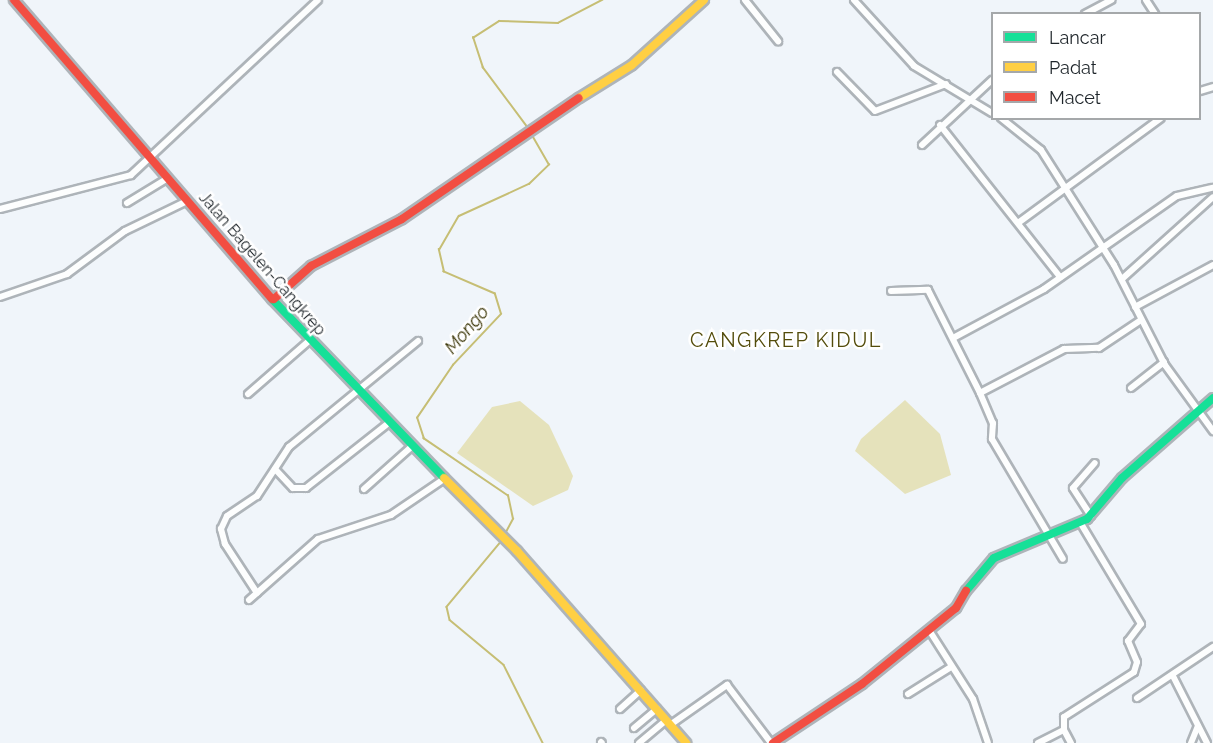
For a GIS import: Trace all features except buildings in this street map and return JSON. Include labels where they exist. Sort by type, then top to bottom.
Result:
[{"type":"street","name":"Jalan Bagelen-Cangkrep","points":[[14,0],[309,341],[441,481],[517,551],[686,743]]},
{"type":"street","points":[[0,209],[84,184],[125,178],[151,158],[318,0]]},
{"type":"street","points":[[274,299],[311,267],[402,219],[501,148],[545,123],[632,65],[704,0]]},
{"type":"street","points":[[745,0],[778,41]]},
{"type":"street","points":[[854,0],[914,66],[970,97],[991,112]]},
{"type":"street","points":[[1089,12],[1111,0]]},
{"type":"street","points":[[837,72],[875,111],[946,83]]},
{"type":"street","points":[[922,144],[970,97],[991,81]]},
{"type":"street","points":[[1004,120],[1041,150],[1122,279],[1164,362],[1213,431]]},
{"type":"street","points":[[1018,223],[1158,120]]},
{"type":"street","points":[[940,125],[1060,277]]},
{"type":"street","points":[[127,203],[168,178]]},
{"type":"street","points":[[955,337],[1060,277],[1177,196],[1213,189]]},
{"type":"street","points":[[1122,279],[1213,196]]},
{"type":"street","points":[[0,297],[67,274],[125,231],[188,201]]},
{"type":"street","points":[[1135,307],[1213,265]]},
{"type":"street","points":[[891,291],[928,291],[955,337],[993,423],[992,439],[1049,530],[1064,559]]},
{"type":"street","points":[[980,393],[1064,349],[1099,348],[1141,320]]},
{"type":"street","points":[[248,394],[309,341]]},
{"type":"street","points":[[257,593],[228,549],[221,529],[234,508],[257,496],[289,447],[354,390],[418,341]]},
{"type":"street","points":[[1131,388],[1164,362]]},
{"type":"street","points":[[639,743],[727,685],[772,743],[862,684],[956,608],[983,566],[1049,530],[1080,522],[1090,516],[1122,478],[1213,398]]},
{"type":"street","points":[[275,469],[293,488],[306,488],[386,424]]},
{"type":"street","points":[[364,489],[410,448]]},
{"type":"street","points":[[1090,516],[1073,488],[1095,464]]},
{"type":"street","points":[[249,600],[318,539],[391,515],[441,481]]},
{"type":"street","points":[[1071,743],[1064,730],[1064,717],[1134,672],[1137,662],[1128,641],[1141,624],[1080,522]]},
{"type":"street","points":[[929,630],[973,699],[986,742]]},
{"type":"street","points":[[1137,698],[1213,647]]},
{"type":"street","points":[[908,694],[951,667]]},
{"type":"street","points":[[1173,676],[1207,743]]},
{"type":"street","points":[[620,709],[640,690]]},
{"type":"street","points":[[634,728],[657,709]]},
{"type":"street","points":[[1191,743],[1198,726]]},
{"type":"street","points":[[1038,743],[1064,730]]},
{"type":"street","points":[[786,734],[790,743]]},
{"type":"shaded area","points":[[905,400],[940,434],[951,475],[905,494],[855,451],[861,439]]},
{"type":"shaded area","points":[[520,401],[549,425],[573,476],[568,490],[533,506],[457,453],[492,407]]},
{"type":"waterway","name":"Mongo","points":[[527,127],[483,68],[473,38],[499,21],[558,23],[602,0]]},
{"type":"waterway","name":"Mongo","points":[[505,534],[513,519],[508,496],[424,439],[417,418],[453,365],[501,314],[495,294],[444,272],[439,250],[459,216],[529,184],[549,165],[531,134]]},
{"type":"waterway","name":"Mongo","points":[[502,541],[447,607],[450,620],[504,665],[543,743]]},
{"type":"traffic: fast","points":[[272,299],[444,478]]},
{"type":"traffic: fast","points":[[966,591],[994,558],[1087,519],[1122,478],[1213,398]]},
{"type":"traffic: slow","points":[[579,98],[632,65],[704,0]]},
{"type":"traffic: slow","points":[[444,478],[517,551],[686,743]]},
{"type":"traffic: jam","points":[[14,0],[272,299]]},
{"type":"traffic: jam","points":[[274,299],[311,266],[402,219],[579,98]]},
{"type":"traffic: jam","points":[[773,743],[862,684],[956,608],[966,591]]},
{"type":"district","name":"CANGKREP KIDUL","points":[[786,340]]}]
